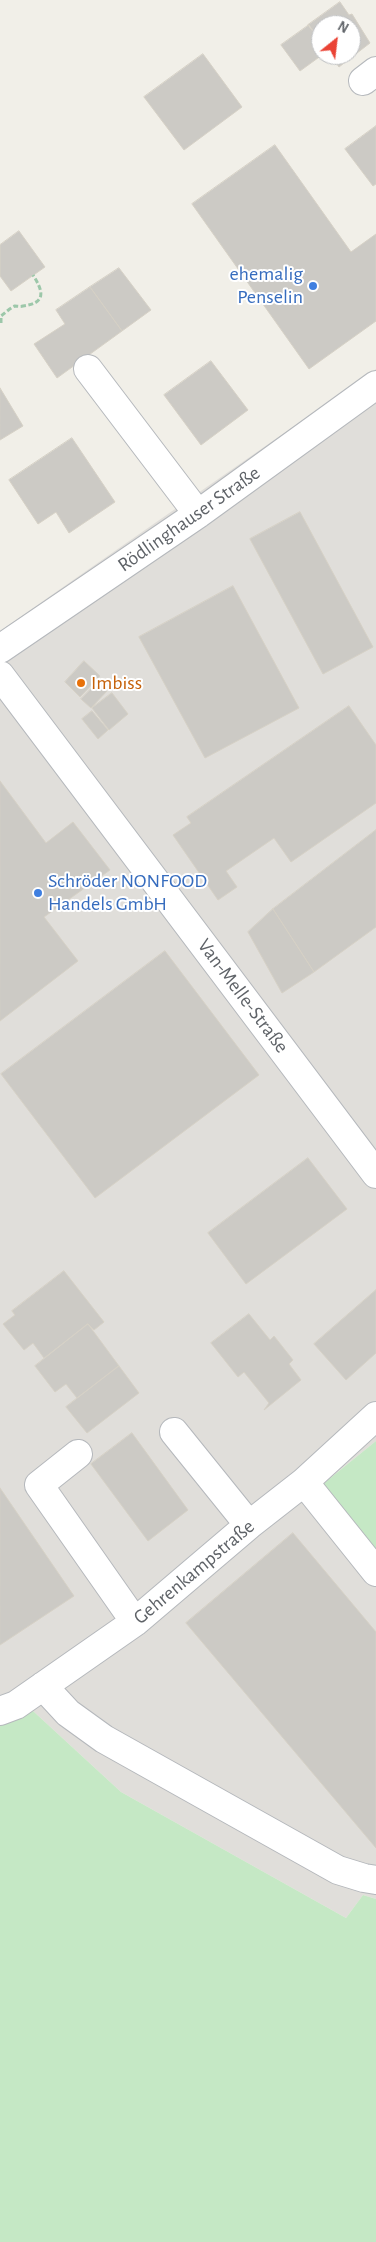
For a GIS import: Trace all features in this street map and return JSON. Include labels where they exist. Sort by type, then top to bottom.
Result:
[{"type":"street","points":[[88,369],[198,514]]},
{"type":"street","name":"Rödlinghauser Straße","points":[[0,649],[198,514],[376,385]]},
{"type":"street","name":"Van-Melle-Straße","points":[[0,675],[376,1174]]},
{"type":"street","name":"Gehrenkampstraße","points":[[0,1711],[16,1705],[135,1622],[249,1525],[304,1482],[376,1416]]},
{"type":"street","points":[[174,1432],[249,1525]]},
{"type":"street","points":[[78,1454],[39,1485],[135,1622]]},
{"type":"street","points":[[304,1482],[376,1572]]},
{"type":"street","points":[[43,1686],[68,1713],[104,1739],[338,1870],[376,1880]]},
{"type":"path","points":[[1,323],[1,316],[14,306],[32,304],[40,298],[42,293],[33,275]]},
{"type":"shaded area","points":[[376,369],[376,1441],[323,1484],[376,1550],[376,1899],[363,1895],[346,1918],[121,1792],[33,1711],[0,1724],[0,631]]},
{"type":"green space","points":[[376,1441],[376,1550],[323,1484]]},
{"type":"green space","points":[[33,1711],[121,1792],[346,1918],[363,1895],[376,1899],[376,2242],[0,2242],[0,1724]]},
{"type":"building","points":[[340,2],[349,15],[322,15]]},
{"type":"building","points":[[309,25],[311,28],[311,63],[300,71],[281,45]]},
{"type":"building","points":[[361,28],[370,43],[361,50]]},
{"type":"building","points":[[203,54],[242,107],[184,150],[144,97]]},
{"type":"building","points":[[376,126],[376,184],[373,186],[345,149]]},
{"type":"building","name":"ehemalig Penselin","points":[[275,145],[351,252],[376,234],[376,321],[309,369],[192,204]]},
{"type":"building","points":[[19,231],[45,267],[11,291],[0,276],[0,245]]},
{"type":"building","points":[[119,268],[151,310],[122,331],[90,287]]},
{"type":"building","points":[[90,287],[122,331],[57,378],[34,344],[65,324],[56,310]]},
{"type":"building","points":[[211,361],[248,410],[201,445],[164,395]]},
{"type":"building","points":[[0,388],[23,426],[0,440]]},
{"type":"building","points":[[72,438],[115,502],[69,533],[56,512],[38,524],[9,480]]},
{"type":"building","points":[[300,512],[373,647],[323,674],[250,539]]},
{"type":"building","points":[[233,586],[299,708],[205,758],[139,637]]},
{"type":"building","points":[[84,661],[100,676],[80,697],[65,682]]},
{"type":"building","points":[[98,682],[107,691],[91,708],[81,699]]},
{"type":"building","points":[[112,693],[128,714],[109,730],[92,708]]},
{"type":"building","points":[[349,706],[376,745],[376,803],[291,862],[274,838],[226,871],[237,887],[218,900],[173,835],[191,823],[187,817]]},
{"type":"building","points":[[92,711],[108,730],[98,739],[82,719]]},
{"type":"building","name":"Schröder NONFOOD Handels GmbH","points":[[0,781],[46,843],[73,822],[110,870],[44,917],[78,961],[0,1021]]},
{"type":"building","points":[[376,830],[376,927],[314,972],[273,909]]},
{"type":"building","points":[[273,909],[314,972],[282,993],[248,932]]},
{"type":"building","points":[[165,951],[259,1075],[95,1198],[1,1074]]},
{"type":"building","points":[[308,1158],[347,1209],[246,1284],[208,1233]]},
{"type":"building","points":[[64,1271],[104,1322],[94,1330],[88,1324],[44,1358],[33,1343],[24,1350],[3,1324],[15,1315],[12,1311]]},
{"type":"building","points":[[376,1290],[376,1353],[346,1380],[314,1344]]},
{"type":"building","points":[[249,1314],[270,1340],[274,1336],[293,1360],[289,1364],[301,1380],[264,1410],[269,1403],[244,1372],[238,1377],[211,1343]]},
{"type":"building","points":[[88,1324],[119,1366],[77,1398],[66,1384],[55,1392],[35,1366]]},
{"type":"building","points":[[119,1366],[139,1393],[87,1433],[66,1407]]},
{"type":"building","points":[[132,1433],[188,1510],[148,1541],[91,1464]]},
{"type":"building","points":[[0,1488],[74,1596],[0,1645]]},
{"type":"building","points":[[293,1533],[376,1632],[376,1848],[186,1623]]},
{"type":"place","name":"ehemalig Penselin","points":[[313,286]]},
{"type":"place","name":"Imbiss","points":[[81,683]]},
{"type":"place","name":"Schröder NONFOOD Handels GmbH","points":[[38,893]]}]
